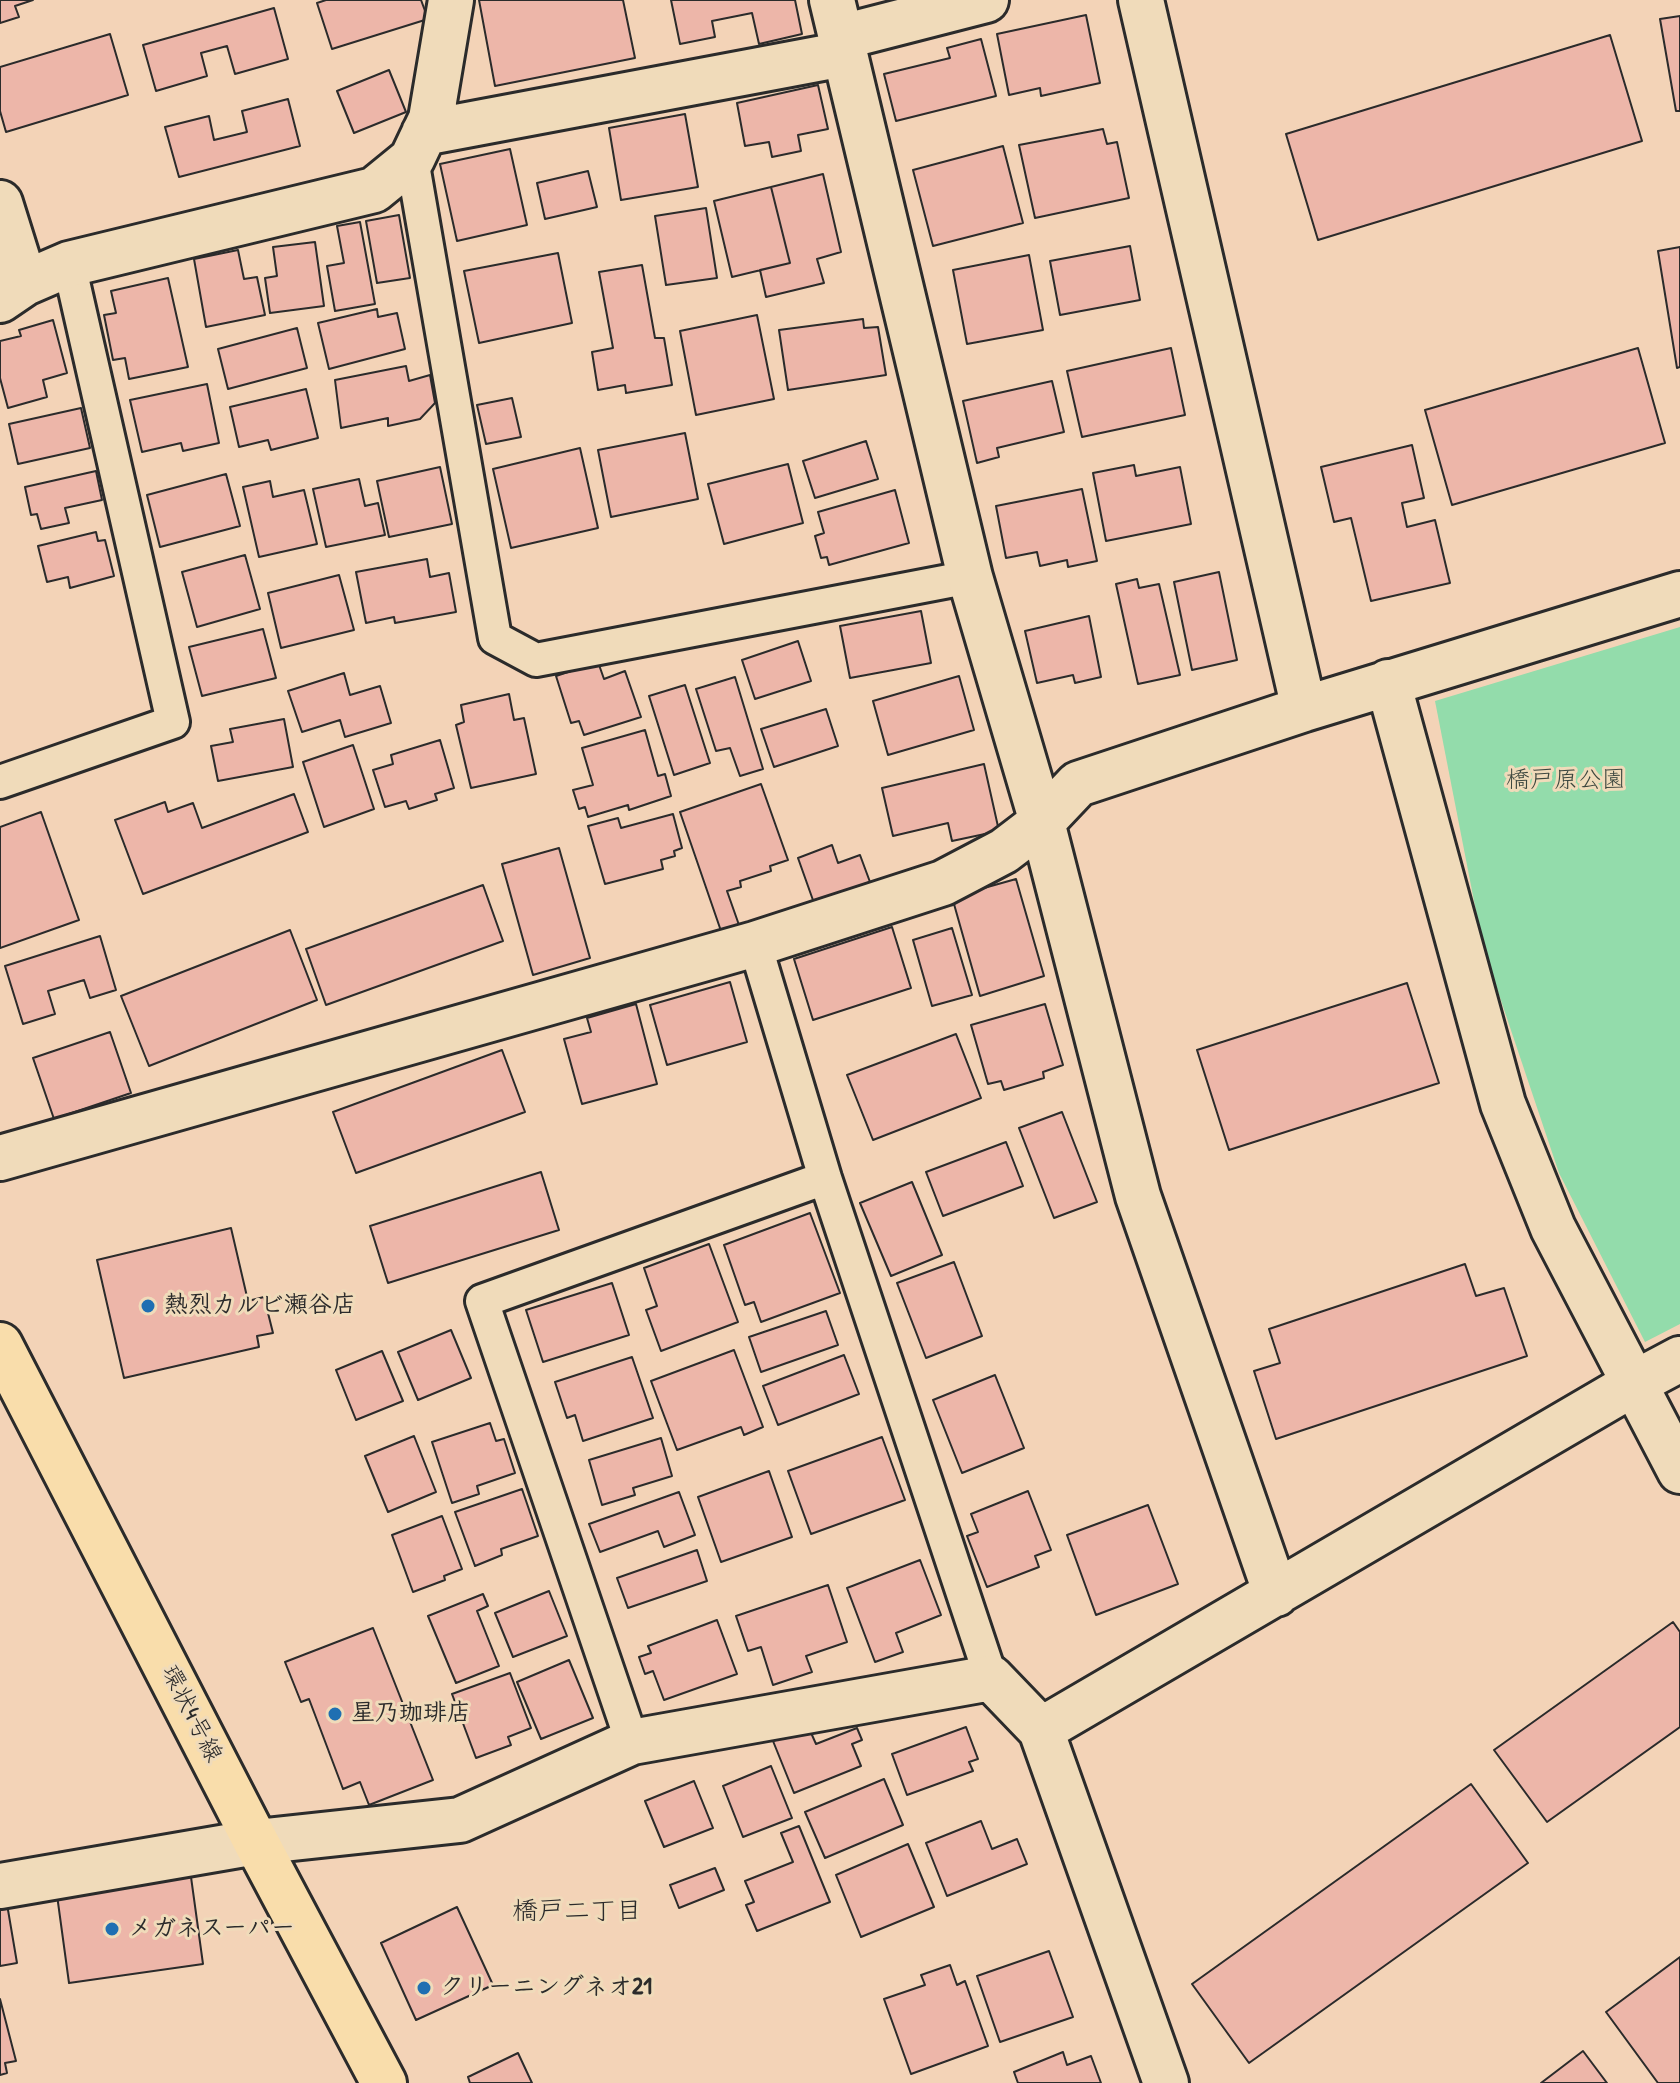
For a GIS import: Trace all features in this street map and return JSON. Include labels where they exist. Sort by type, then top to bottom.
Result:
[{"type":"main road","name":"環状4号線","points":[[0,1345],[384,2083]]},
{"type":"street","points":[[0,203],[13,292],[69,264],[374,190],[418,146],[431,119],[451,0]]},
{"type":"street","points":[[418,146],[839,30],[986,0]]},
{"type":"street","points":[[1141,0],[1304,709]]},
{"type":"street","points":[[839,30],[970,577],[1042,822],[1138,1196],[1276,1594]]},
{"type":"street","points":[[0,1158],[755,944],[943,883],[1004,851],[1042,822],[1078,784],[1388,682],[1680,594]]},
{"type":"street","points":[[1388,682],[1503,1104],[1553,1228],[1680,1471]]},
{"type":"street","points":[[1041,1730],[1680,1359]]},
{"type":"street","points":[[0,1886],[256,1842],[460,1820],[632,1742],[991,1678],[1041,1730],[1166,2083]]},
{"type":"lane","points":[[418,146],[495,638],[536,660],[970,577]]},
{"type":"lane","points":[[0,782],[173,722],[69,264]]},
{"type":"lane","points":[[755,944],[825,1178],[991,1678]]},
{"type":"lane","points":[[632,1742],[482,1301],[825,1178]]},
{"type":"green space","name":"橋戸原公園","points":[[1680,627],[1680,1324],[1645,1342],[1559,1173],[1483,947],[1435,701]]},
{"type":"building","points":[[0,0],[33,0],[15,6],[19,17],[0,23]]},
{"type":"building","points":[[326,0],[421,0],[428,19],[332,49],[317,3]]},
{"type":"building","points":[[479,0],[623,0],[635,58],[495,86]]},
{"type":"building","points":[[671,0],[795,0],[802,34],[759,44],[752,13],[712,21],[715,37],[680,44]]},
{"type":"building","points":[[274,8],[288,59],[235,74],[227,46],[201,53],[207,76],[156,91],[143,45]]},
{"type":"building","points":[[1086,15],[1100,83],[1041,96],[1040,88],[1009,95],[997,34]]},
{"type":"building","points":[[1680,16],[1680,111],[1676,111],[1660,19]]},
{"type":"building","points":[[110,34],[128,95],[6,132],[0,111],[0,67]]},
{"type":"building","points":[[1610,35],[1642,141],[1318,240],[1286,134]]},
{"type":"building","points":[[981,39],[996,96],[896,121],[884,74],[950,58],[947,48]]},
{"type":"building","points":[[389,70],[406,112],[354,133],[337,91]]},
{"type":"building","points":[[818,85],[828,129],[798,135],[801,151],[772,157],[769,142],[745,146],[737,103]]},
{"type":"building","points":[[288,99],[300,146],[179,177],[165,127],[209,116],[214,140],[247,132],[242,111]]},
{"type":"building","points":[[685,114],[698,187],[621,200],[609,128]]},
{"type":"building","points":[[1103,129],[1107,144],[1117,142],[1129,198],[1035,218],[1019,145]]},
{"type":"building","points":[[1003,146],[1023,223],[933,246],[913,170]]},
{"type":"building","points":[[510,149],[527,225],[457,241],[440,164]]},
{"type":"building","points":[[588,171],[597,207],[545,219],[537,183]]},
{"type":"building","points":[[823,174],[841,252],[817,259],[824,283],[766,297],[760,270],[790,263],[771,187]]},
{"type":"building","points":[[771,187],[790,263],[732,277],[714,201]]},
{"type":"building","points":[[706,208],[717,278],[666,285],[655,216]]},
{"type":"building","points":[[399,215],[410,278],[377,283],[366,221]]},
{"type":"building","points":[[360,222],[375,304],[335,311],[327,266],[344,263],[337,226]]},
{"type":"building","points":[[315,242],[324,306],[270,313],[265,278],[277,276],[273,247]]},
{"type":"building","points":[[1130,246],[1140,300],[1060,315],[1050,261]]},
{"type":"building","points":[[1680,247],[1680,367],[1677,368],[1658,251]]},
{"type":"building","points":[[238,250],[244,279],[257,277],[265,315],[206,327],[194,259]]},
{"type":"building","points":[[558,253],[572,323],[479,343],[464,271]]},
{"type":"building","points":[[1029,255],[1043,330],[967,344],[953,270]]},
{"type":"building","points":[[642,265],[655,338],[664,338],[672,385],[626,393],[625,385],[598,390],[592,352],[613,348],[599,272]]},
{"type":"building","points":[[168,278],[188,367],[129,379],[125,358],[113,360],[104,315],[116,313],[111,291]]},
{"type":"building","points":[[377,309],[378,317],[397,313],[405,349],[329,369],[318,323]]},
{"type":"building","points":[[757,315],[774,399],[696,415],[680,331]]},
{"type":"building","points":[[863,319],[864,328],[878,327],[886,375],[788,390],[779,330]]},
{"type":"building","points":[[53,320],[67,373],[43,380],[47,397],[8,408],[0,378],[0,341],[21,336],[19,330]]},
{"type":"building","points":[[297,328],[307,368],[228,389],[218,349]]},
{"type":"building","points":[[1171,348],[1185,415],[1082,437],[1067,371]]},
{"type":"building","points":[[1638,348],[1665,443],[1452,505],[1425,410]]},
{"type":"building","points":[[406,366],[409,381],[430,375],[435,403],[420,419],[388,426],[388,418],[341,428],[335,380]]},
{"type":"building","points":[[1052,381],[1064,432],[997,448],[999,457],[977,463],[963,401]]},
{"type":"building","points":[[207,384],[219,443],[183,451],[181,443],[142,452],[130,400]]},
{"type":"building","points":[[306,389],[318,438],[271,450],[268,440],[239,447],[230,407]]},
{"type":"building","points":[[512,398],[521,437],[486,444],[477,405]]},
{"type":"building","points":[[81,408],[90,448],[18,464],[9,424]]},
{"type":"building","points":[[685,433],[698,499],[611,517],[598,450]]},
{"type":"building","points":[[866,441],[878,479],[815,498],[803,461]]},
{"type":"building","points":[[1412,445],[1424,498],[1402,503],[1407,527],[1435,520],[1450,583],[1371,601],[1351,518],[1334,522],[1321,467]]},
{"type":"building","points":[[580,448],[598,528],[511,548],[493,469]]},
{"type":"building","points":[[788,464],[803,523],[724,544],[708,484]]},
{"type":"building","points":[[1134,465],[1136,476],[1180,467],[1191,524],[1106,541],[1093,473]]},
{"type":"building","points":[[440,467],[452,524],[389,537],[377,481]]},
{"type":"building","points":[[96,471],[102,500],[65,508],[69,523],[41,529],[37,514],[31,515],[25,487]]},
{"type":"building","points":[[226,474],[240,526],[160,547],[147,495]]},
{"type":"building","points":[[359,479],[365,506],[378,503],[385,535],[326,547],[313,489]]},
{"type":"building","points":[[270,481],[273,497],[304,490],[317,544],[259,557],[243,487]]},
{"type":"building","points":[[1082,489],[1097,561],[1068,567],[1067,560],[1040,566],[1037,552],[1006,558],[996,506]]},
{"type":"building","points":[[895,490],[909,543],[829,565],[827,557],[821,558],[815,536],[824,533],[818,512]]},
{"type":"building","points":[[96,532],[98,541],[105,540],[114,576],[70,588],[68,577],[47,582],[38,546]]},
{"type":"building","points":[[245,555],[260,609],[197,627],[182,572]]},
{"type":"building","points":[[427,559],[430,577],[449,573],[456,612],[395,623],[394,617],[366,623],[356,572]]},
{"type":"building","points":[[1219,572],[1237,660],[1192,670],[1174,582]]},
{"type":"building","points":[[339,575],[354,630],[281,648],[268,593]]},
{"type":"building","points":[[1137,579],[1139,588],[1159,584],[1180,675],[1138,684],[1116,584]]},
{"type":"building","points":[[921,611],[931,663],[850,678],[840,626]]},
{"type":"building","points":[[1089,616],[1101,677],[1075,683],[1073,675],[1037,683],[1025,631]]},
{"type":"building","points":[[263,629],[276,678],[202,696],[189,647]]},
{"type":"building","points":[[798,641],[811,681],[755,699],[742,660]]},
{"type":"building","points":[[598,662],[604,679],[625,671],[641,717],[584,735],[579,721],[571,723],[556,676]]},
{"type":"building","points":[[344,673],[350,695],[380,686],[391,723],[345,737],[340,720],[302,732],[288,691]]},
{"type":"building","points":[[959,676],[974,730],[888,755],[873,701]]},
{"type":"building","points":[[735,677],[763,769],[740,776],[730,748],[716,751],[696,689]]},
{"type":"building","points":[[685,685],[710,763],[674,775],[649,696]]},
{"type":"building","points":[[509,694],[514,720],[524,718],[536,774],[471,788],[456,725],[464,722],[461,705]]},
{"type":"building","points":[[826,709],[838,746],[774,767],[761,729]]},
{"type":"building","points":[[284,719],[293,767],[218,781],[211,746],[233,742],[230,729]]},
{"type":"building","points":[[645,730],[658,776],[665,774],[671,796],[629,810],[628,805],[588,817],[585,807],[579,809],[573,790],[593,785],[582,748]]},
{"type":"building","points":[[440,740],[454,788],[435,794],[437,800],[409,809],[406,801],[385,807],[373,770],[393,764],[391,755]]},
{"type":"building","points":[[353,745],[374,809],[324,827],[303,762]]},
{"type":"building","points":[[984,764],[999,831],[952,841],[948,823],[893,836],[882,788]]},
{"type":"building","points":[[761,784],[788,860],[770,866],[771,871],[740,881],[741,887],[727,891],[739,925],[721,931],[680,812]]},
{"type":"building","points":[[294,794],[308,832],[143,894],[115,820],[165,802],[168,812],[193,803],[202,828]]},
{"type":"building","points":[[41,812],[79,920],[0,948],[0,827]]},
{"type":"building","points":[[673,814],[682,848],[674,851],[675,856],[661,860],[663,869],[605,884],[588,826],[618,818],[621,828]]},
{"type":"building","points":[[832,845],[838,863],[860,855],[870,882],[814,903],[798,858]]},
{"type":"building","points":[[559,848],[590,958],[533,975],[502,864]]},
{"type":"building","points":[[1016,879],[1044,976],[980,996],[952,897]]},
{"type":"building","points":[[483,885],[503,941],[326,1005],[306,949]]},
{"type":"building","points":[[892,927],[911,988],[813,1020],[794,959]]},
{"type":"building","points":[[952,928],[972,995],[932,1006],[913,940]]},
{"type":"building","points":[[290,930],[317,1000],[149,1066],[121,996]]},
{"type":"building","points":[[100,936],[116,990],[90,998],[84,980],[48,991],[55,1014],[23,1024],[5,966]]},
{"type":"building","points":[[730,982],[747,1042],[667,1065],[650,1005]]},
{"type":"building","points":[[1407,983],[1439,1083],[1229,1150],[1197,1050]]},
{"type":"building","points":[[636,1004],[657,1084],[582,1104],[564,1039],[591,1032],[587,1018]]},
{"type":"building","points":[[1045,1004],[1063,1065],[1043,1072],[1044,1078],[1004,1090],[1001,1081],[988,1084],[971,1025]]},
{"type":"building","points":[[110,1032],[131,1093],[54,1119],[33,1058]]},
{"type":"building","points":[[956,1034],[981,1098],[873,1140],[847,1075]]},
{"type":"building","points":[[502,1050],[525,1112],[356,1173],[333,1112]]},
{"type":"building","points":[[1062,1112],[1097,1202],[1054,1218],[1019,1128]]},
{"type":"building","points":[[1006,1142],[1023,1186],[943,1216],[926,1172]]},
{"type":"building","points":[[541,1172],[559,1230],[388,1283],[370,1226]]},
{"type":"building","points":[[912,1182],[942,1255],[891,1276],[860,1203]]},
{"type":"building","points":[[810,1213],[840,1293],[761,1322],[754,1302],[745,1305],[724,1245]]},
{"type":"building","points":[[231,1228],[248,1301],[264,1297],[273,1333],[257,1336],[259,1347],[124,1378],[97,1260]]},
{"type":"building","points":[[709,1244],[738,1322],[661,1351],[646,1310],[657,1306],[644,1268]]},
{"type":"building","points":[[954,1262],[982,1336],[926,1358],[897,1283]]},
{"type":"building","points":[[1465,1264],[1476,1296],[1504,1288],[1527,1356],[1276,1439],[1254,1371],[1280,1363],[1269,1329]]},
{"type":"building","points":[[612,1283],[629,1335],[543,1362],[526,1310]]},
{"type":"building","points":[[826,1311],[838,1345],[761,1372],[749,1337]]},
{"type":"building","points":[[451,1330],[471,1378],[418,1400],[398,1352]]},
{"type":"building","points":[[734,1350],[763,1427],[744,1435],[741,1427],[677,1450],[651,1381]]},
{"type":"building","points":[[382,1351],[403,1401],[356,1420],[336,1370]]},
{"type":"building","points":[[844,1355],[859,1394],[778,1425],[763,1386]]},
{"type":"building","points":[[632,1357],[653,1418],[583,1441],[575,1415],[567,1418],[555,1382]]},
{"type":"building","points":[[995,1375],[1024,1448],[962,1473],[933,1400]]},
{"type":"building","points":[[490,1423],[496,1441],[504,1439],[515,1473],[477,1486],[479,1494],[452,1503],[432,1442]]},
{"type":"building","points":[[414,1436],[436,1492],[388,1512],[365,1456]]},
{"type":"building","points":[[882,1437],[905,1500],[811,1534],[788,1471]]},
{"type":"building","points":[[661,1438],[672,1476],[633,1488],[635,1495],[602,1505],[589,1460]]},
{"type":"building","points":[[769,1471],[792,1537],[721,1562],[698,1497]]},
{"type":"building","points":[[522,1489],[538,1536],[501,1549],[502,1555],[475,1566],[455,1512]]},
{"type":"building","points":[[1028,1491],[1051,1550],[1035,1556],[1039,1567],[987,1587],[967,1536],[978,1532],[971,1514]]},
{"type":"building","points":[[679,1492],[695,1535],[664,1547],[658,1531],[600,1552],[589,1524]]},
{"type":"building","points":[[1148,1505],[1178,1584],[1096,1615],[1067,1535]]},
{"type":"building","points":[[442,1516],[462,1569],[444,1576],[445,1580],[413,1592],[392,1535]]},
{"type":"building","points":[[697,1550],[707,1581],[628,1608],[617,1578]]},
{"type":"building","points":[[920,1560],[941,1615],[896,1633],[903,1652],[875,1662],[847,1588]]},
{"type":"building","points":[[828,1585],[847,1642],[806,1656],[812,1672],[773,1685],[761,1647],[748,1651],[736,1616]]},
{"type":"building","points":[[549,1591],[567,1636],[513,1657],[495,1613]]},
{"type":"building","points":[[483,1594],[488,1606],[477,1611],[499,1666],[456,1683],[428,1616]]},
{"type":"building","points":[[717,1620],[737,1674],[664,1700],[653,1671],[645,1674],[639,1657],[651,1653],[648,1646]]},
{"type":"building","points":[[1673,1622],[1680,1632],[1680,1727],[1547,1822],[1494,1750]]},
{"type":"building","points":[[373,1628],[433,1780],[369,1805],[360,1782],[343,1789],[309,1699],[301,1702],[285,1662]]},
{"type":"building","points":[[569,1660],[593,1718],[541,1739],[517,1682]]},
{"type":"building","points":[[510,1673],[531,1728],[508,1737],[511,1745],[476,1758],[452,1694]]},
{"type":"building","points":[[808,1726],[816,1744],[857,1728],[862,1740],[852,1744],[861,1766],[794,1793],[773,1741]]},
{"type":"building","points":[[966,1727],[978,1759],[969,1762],[973,1771],[907,1795],[892,1754]]},
{"type":"building","points":[[771,1766],[792,1818],[743,1837],[723,1786]]},
{"type":"building","points":[[884,1779],[903,1825],[825,1858],[805,1812]]},
{"type":"building","points":[[694,1781],[713,1828],[664,1847],[645,1801]]},
{"type":"building","points":[[1471,1784],[1528,1863],[1249,2063],[1192,1984]]},
{"type":"building","points":[[981,1821],[992,1849],[1017,1839],[1027,1864],[947,1896],[926,1843]]},
{"type":"building","points":[[799,1826],[830,1902],[757,1931],[746,1905],[754,1902],[745,1881],[793,1862],[781,1833]]},
{"type":"building","points":[[908,1844],[934,1907],[861,1937],[836,1875]]},
{"type":"building","points":[[715,1868],[724,1890],[679,1908],[670,1885]]},
{"type":"building","points":[[191,1877],[203,1964],[69,1983],[57,1895]]},
{"type":"building","points":[[7,1904],[17,1963],[0,1966],[0,1905]]},
{"type":"building","points":[[457,1907],[493,1985],[416,2020],[381,1943]]},
{"type":"building","points":[[1049,1951],[1073,2017],[1000,2042],[977,1976]]},
{"type":"building","points":[[1680,1957],[1680,2083],[1658,2083],[1606,2012]]},
{"type":"building","points":[[950,1965],[957,1985],[965,1981],[988,2046],[911,2074],[884,1999],[925,1985],[921,1975]]},
{"type":"building","points":[[0,1999],[16,2061],[5,2063],[7,2073],[0,2075]]},
{"type":"building","points":[[1583,2051],[1607,2083],[1541,2083]]},
{"type":"building","points":[[1063,2052],[1067,2065],[1091,2056],[1101,2083],[1018,2083],[1014,2072]]},
{"type":"building","points":[[518,2053],[532,2083],[470,2083],[468,2077]]},
{"type":"place","name":"熱烈カルビ瀬谷店","points":[[148,1306]]},
{"type":"place","name":"星乃珈琲店","points":[[335,1714]]},
{"type":"place","name":"メガネスーパー","points":[[112,1929]]},
{"type":"place","name":"クリーニングネオ21","points":[[424,1988]]},
{"type":"district","name":"橋戸二丁目","points":[[577,1912]]}]
